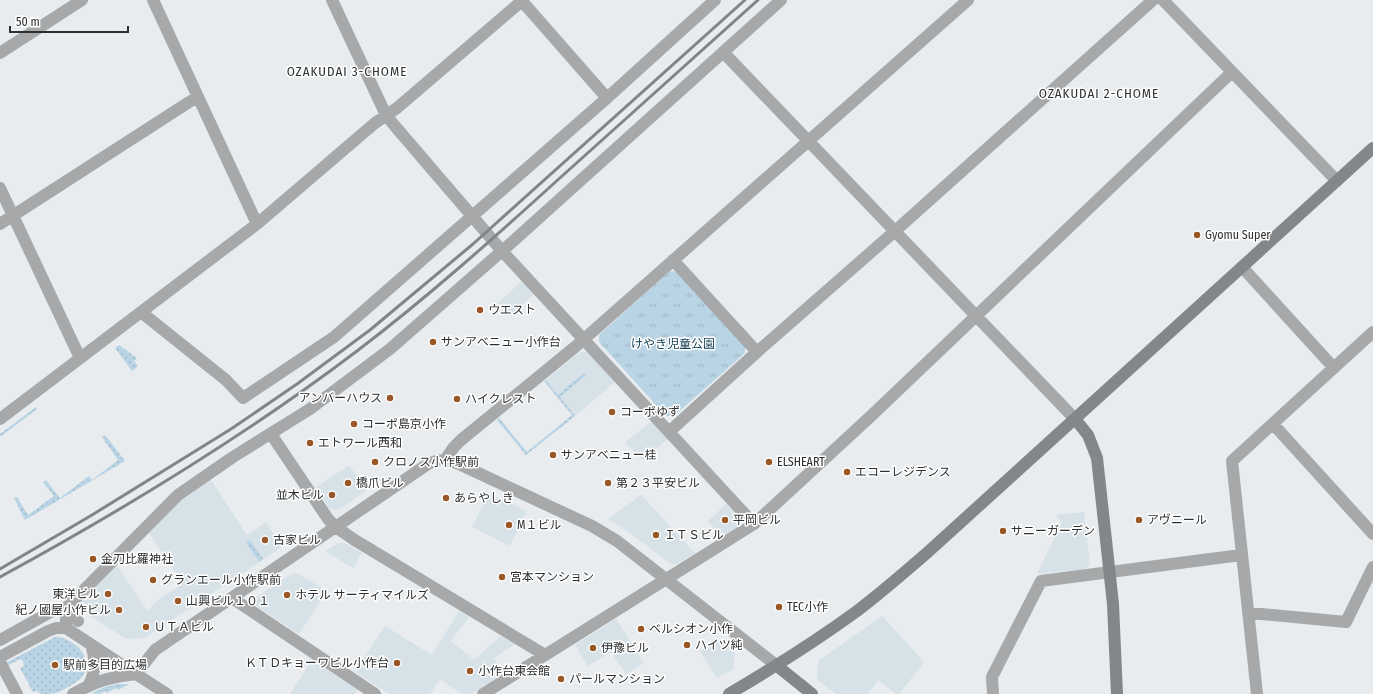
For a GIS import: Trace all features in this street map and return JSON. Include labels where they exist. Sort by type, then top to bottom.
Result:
[{"type":"street","points":[[0,53],[82,0]]},
{"type":"street","points":[[153,0],[257,224]]},
{"type":"street","points":[[332,0],[386,115],[502,251],[670,431],[754,524]]},
{"type":"street","points":[[0,419],[257,224],[363,134],[397,108],[522,0],[607,98]]},
{"type":"street","points":[[66,628],[68,606],[178,494],[232,457],[310,409],[390,349],[502,251],[780,0]]},
{"type":"street","points":[[445,460],[461,440],[584,339],[968,0]]},
{"type":"street","points":[[670,431],[1153,0]]},
{"type":"street","points":[[1163,0],[1337,181]]},
{"type":"street","points":[[141,312],[226,380],[243,398],[334,337],[607,98],[708,3]]},
{"type":"street","points":[[723,52],[1075,419],[1088,435],[1097,458],[1110,572],[1116,642],[1117,694]]},
{"type":"street","points":[[483,694],[754,524],[871,416],[1232,72]]},
{"type":"street","points":[[0,224],[198,97]]},
{"type":"street","points":[[729,694],[805,648],[842,622],[928,552],[1373,148]]},
{"type":"street","points":[[0,188],[80,358]]},
{"type":"street","points":[[673,260],[757,352]]},
{"type":"street","points":[[1242,267],[1334,368]]},
{"type":"street","points":[[1257,694],[1232,461],[1373,332]]},
{"type":"street","points":[[1273,424],[1373,534]]},
{"type":"street","points":[[271,434],[328,519],[336,527],[353,539],[545,655]]},
{"type":"street","points":[[74,694],[105,679],[136,674],[155,650],[432,462],[445,460],[459,464],[599,530],[622,544],[812,694]]},
{"type":"street","points":[[993,694],[992,677],[1041,581],[1241,555]]},
{"type":"street","points":[[1248,614],[1346,622],[1373,567]]},
{"type":"street","points":[[232,598],[375,694]]},
{"type":"street","points":[[0,640],[56,609],[63,611],[78,621]]},
{"type":"street","points":[[0,657],[48,631],[56,628],[66,628],[167,694]]},
{"type":"street","points":[[88,686],[94,671],[94,654],[91,645]]},
{"type":"street","points":[[0,662],[17,694]]},
{"type":"shaded area","points":[[522,281],[534,294],[510,316],[498,303]]},
{"type":"shaded area","points":[[580,352],[588,352],[615,382],[575,416],[546,380]]},
{"type":"shaded area","points":[[652,421],[668,439],[642,460],[625,442]]},
{"type":"shaded area","points":[[349,465],[367,490],[338,510],[330,509],[315,488]]},
{"type":"shaded area","points":[[211,480],[247,535],[266,522],[282,547],[145,638],[126,639],[81,610],[80,603],[117,565],[147,611],[159,599],[183,584],[149,533],[179,502]]},
{"type":"shaded area","points":[[489,493],[527,511],[510,546],[472,527]]},
{"type":"shaded area","name":"ＩＴＳビル","points":[[641,495],[695,553],[677,564],[671,564],[630,533],[608,519]]},
{"type":"shaded area","name":"平岡ビル","points":[[727,503],[741,518],[740,526],[722,537],[708,521]]},
{"type":"shaded area","points":[[1084,512],[1090,564],[1085,569],[1037,574],[1062,522],[1056,515]]},
{"type":"shaded area","name":"古家ビル","points":[[338,543],[344,543],[362,553],[353,568],[325,551]]},
{"type":"shaded area","points":[[295,572],[327,591],[299,634],[255,605],[255,598]]},
{"type":"shaded area","points":[[459,611],[469,617],[451,641],[474,660],[501,636],[515,644],[494,658],[504,673],[471,694],[462,694],[440,679],[430,694],[389,694],[355,672],[385,626],[432,655]]},
{"type":"shaded area","points":[[882,616],[924,662],[899,694],[896,694],[878,680],[868,694],[836,694],[817,680],[818,661]]},
{"type":"shaded area","points":[[616,619],[644,663],[626,674],[611,652],[588,666],[575,645]]},
{"type":"shaded area","points":[[719,638],[735,651],[733,669],[717,678],[700,651]]},
{"type":"shaded area","points":[[312,660],[358,690],[355,694],[290,694]]},
{"type":"green space","name":"けやき児童公園","points":[[670,271],[678,272],[745,345],[745,353],[674,416],[666,416],[599,342],[599,335]]},
{"type":"green space","points":[[119,345],[137,358],[134,361],[138,366],[132,371],[115,348]]},
{"type":"green space","points":[[584,373],[586,375],[560,397],[575,416],[526,455],[497,420],[499,418],[527,452],[572,415],[544,381],[546,380],[558,395]]},
{"type":"green space","points":[[36,407],[37,409],[0,437],[0,434]]},
{"type":"green space","points":[[105,435],[125,461],[25,520],[14,498],[17,497],[28,515],[54,496],[43,482],[46,480],[60,498],[89,476],[92,480],[118,460],[102,437]]},
{"type":"green space","points":[[250,540],[263,559],[259,562],[246,542]]},
{"type":"green space","name":"駅前多目的広場","points":[[55,637],[62,638],[75,645],[84,656],[86,663],[86,670],[82,677],[66,688],[53,694],[41,694],[37,691],[33,692],[20,668],[24,666],[23,661],[20,659],[2,669],[0,666]]},
{"type":"green space","points":[[117,684],[129,684],[118,690],[116,688],[107,693],[106,691],[99,694],[92,693],[105,687]]},
{"type":"railway","points":[[0,569],[92,515],[231,429],[297,384],[370,330],[473,244],[745,0]]},
{"type":"railway","points":[[0,577],[46,552],[183,471],[271,413],[357,351],[410,309],[486,244],[758,0]]},
{"type":"place","name":"Gyomu Super","points":[[1197,235]]},
{"type":"place","name":"ウエスト","points":[[480,310]]},
{"type":"place","name":"サンアベニュー小作台","points":[[433,342]]},
{"type":"place","name":"アンバーハウス","points":[[390,398]]},
{"type":"place","name":"ハイクレスト","points":[[457,399]]},
{"type":"place","name":"コーポゆず","points":[[612,412]]},
{"type":"place","name":"コーポ島京小作","points":[[354,424]]},
{"type":"place","name":"エトワール西和","points":[[310,443]]},
{"type":"place","name":"サンアベニュー桂","points":[[553,455]]},
{"type":"place","name":"クロノス小作駅前","points":[[375,462]]},
{"type":"place","name":"ELSHEART","points":[[769,462]]},
{"type":"place","name":"エコーレジデンス","points":[[847,472]]},
{"type":"place","name":"橋爪ビル","points":[[348,483]]},
{"type":"place","name":"第２３平安ビル","points":[[608,483]]},
{"type":"place","name":"並木ビル","points":[[332,495]]},
{"type":"place","name":"あらやしき","points":[[446,498]]},
{"type":"place","name":"平岡ビル","points":[[725,520]]},
{"type":"place","name":"アヴニール","points":[[1139,520]]},
{"type":"place","name":"M１ビル","points":[[509,525]]},
{"type":"place","name":"サニーガーデン","points":[[1003,531]]},
{"type":"place","name":"ＩＴＳビル","points":[[656,535]]},
{"type":"place","name":"古家ビル","points":[[265,540]]},
{"type":"place","name":"金刀比羅神社","points":[[93,559]]},
{"type":"place","name":"宮本マンション","points":[[502,577]]},
{"type":"place","name":"グランエール小作駅前","points":[[153,580]]},
{"type":"place","name":"東洋ビル","points":[[108,594]]},
{"type":"place","name":"ホテル サーティマイルズ","points":[[287,595]]},
{"type":"place","name":"山興ビル１０１","points":[[178,601]]},
{"type":"place","name":"TEC小作","points":[[779,607]]},
{"type":"place","name":"紀ノ國屋小作ビル","points":[[119,610]]},
{"type":"place","name":"ＵＴＡビル","points":[[146,627]]},
{"type":"place","name":"ベルシオン小作","points":[[641,629]]},
{"type":"place","name":"ハイツ純","points":[[687,645]]},
{"type":"place","name":"伊豫ビル","points":[[593,648]]},
{"type":"place","name":"ＫＴＤキョーワビル小作台","points":[[397,663]]},
{"type":"place","name":"駅前多目的広場","points":[[55,665]]},
{"type":"place","name":"小作台東会館","points":[[470,671]]},
{"type":"place","name":"パールマンション","points":[[561,679]]},
{"type":"district","name":"OZAKUDAI 3-CHOME","points":[[347,71]]},
{"type":"district","name":"OZAKUDAI 2-CHOME","points":[[1099,93]]}]
